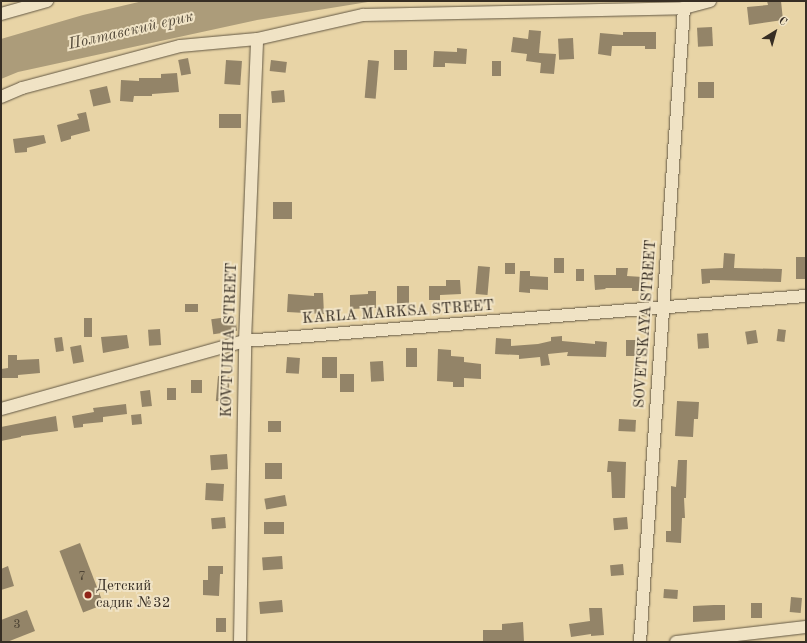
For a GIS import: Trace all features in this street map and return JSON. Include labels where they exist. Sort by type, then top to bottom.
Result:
[{"type":"street","points":[[1,14],[47,1]]},
{"type":"street","points":[[1,97],[22,88],[180,46],[257,39],[363,16],[684,8],[710,1]]},
{"type":"street","name":"SOVETSKAYA STREET","points":[[640,642],[684,8]]},
{"type":"street","name":"KOVTUKHA STREET","points":[[240,642],[245,341],[257,39]]},
{"type":"street","name":"KARLA MARKSA STREET","points":[[1,409],[245,341],[806,296]]},
{"type":"street","points":[[676,642],[806,627]]},
{"type":"water","name":"Полтавский ерик","points":[[143,1],[374,1],[257,20],[18,72],[1,79],[1,39],[83,15]]},
{"type":"building","points":[[767,1],[781,1],[783,20],[749,25],[747,7],[768,5]]},
{"type":"building","points":[[712,27],[713,46],[698,47],[697,28]]},
{"type":"building","points":[[529,30],[541,31],[539,53],[556,54],[554,74],[540,73],[541,63],[526,61],[527,54],[511,52],[513,37],[528,39]]},
{"type":"building","points":[[623,32],[656,32],[656,49],[645,49],[645,46],[612,46],[611,56],[598,54],[600,33],[623,35]]},
{"type":"building","points":[[573,38],[574,59],[559,60],[558,39]]},
{"type":"building","points":[[457,48],[467,49],[466,64],[445,63],[445,67],[433,67],[434,51],[457,52]]},
{"type":"building","points":[[394,50],[407,50],[407,70],[394,70]]},
{"type":"building","points":[[188,58],[191,74],[181,76],[178,60]]},
{"type":"building","points":[[226,60],[242,61],[240,85],[224,84]]},
{"type":"building","points":[[271,60],[287,62],[286,73],[270,71]]},
{"type":"building","points":[[368,60],[379,61],[376,99],[365,98]]},
{"type":"building","points":[[492,61],[501,61],[501,76],[492,76]]},
{"type":"building","points":[[177,73],[179,92],[152,94],[152,96],[134,96],[133,102],[120,101],[121,80],[139,81],[139,78],[161,78],[161,74]]},
{"type":"building","points":[[698,82],[714,82],[714,98],[698,98]]},
{"type":"building","points":[[107,86],[111,103],[93,107],[89,90]]},
{"type":"building","points":[[284,90],[285,102],[272,103],[271,91]]},
{"type":"building","points":[[86,112],[90,131],[71,136],[71,139],[61,142],[57,125],[79,119],[77,114]]},
{"type":"building","points":[[219,114],[241,114],[241,128],[219,128]]},
{"type":"building","points":[[44,135],[46,143],[27,148],[27,152],[15,153],[13,139]]},
{"type":"building","points":[[273,202],[292,202],[292,219],[273,219]]},
{"type":"building","points":[[724,253],[735,254],[734,268],[782,269],[781,282],[710,280],[710,283],[702,284],[701,269],[723,268]]},
{"type":"building","points":[[796,257],[806,257],[806,279],[796,279]]},
{"type":"building","points":[[554,258],[564,258],[564,273],[554,273]]},
{"type":"building","points":[[505,263],[515,263],[515,274],[505,274]]},
{"type":"building","points":[[478,266],[490,267],[488,295],[476,294]]},
{"type":"building","points":[[616,268],[628,268],[627,276],[643,277],[643,291],[632,291],[632,288],[605,288],[606,289],[595,290],[594,275],[616,275]]},
{"type":"building","points":[[576,269],[584,269],[584,281],[576,281]]},
{"type":"building","points":[[520,271],[530,271],[530,276],[548,277],[548,290],[530,289],[530,293],[519,292]]},
{"type":"building","points":[[446,280],[460,280],[461,294],[440,295],[440,300],[429,300],[429,286],[446,286]]},
{"type":"building","points":[[397,286],[409,286],[409,305],[397,305]]},
{"type":"building","points":[[368,291],[376,291],[376,308],[350,309],[350,295],[368,294]]},
{"type":"building","points":[[314,293],[323,293],[324,314],[287,312],[288,294],[314,296]]},
{"type":"building","points":[[185,304],[198,304],[198,312],[185,312]]},
{"type":"building","points":[[235,316],[237,331],[213,334],[211,319]]},
{"type":"building","points":[[84,318],[92,318],[92,337],[84,337]]},
{"type":"building","points":[[160,329],[161,345],[149,346],[148,330]]},
{"type":"building","points":[[778,329],[786,330],[784,342],[777,341]]},
{"type":"building","points":[[756,330],[758,343],[747,345],[745,332]]},
{"type":"building","points":[[708,333],[709,348],[698,349],[697,334]]},
{"type":"building","points":[[127,335],[129,348],[103,353],[101,337]]},
{"type":"building","points":[[562,336],[562,341],[595,344],[595,341],[607,342],[606,357],[567,356],[568,352],[548,354],[550,365],[541,366],[540,357],[519,359],[519,355],[495,354],[496,338],[511,339],[511,346],[538,344],[551,341],[551,337]]},
{"type":"building","points":[[62,337],[64,351],[56,352],[54,338]]},
{"type":"building","points":[[626,340],[637,340],[637,356],[626,356]]},
{"type":"building","points":[[81,345],[84,362],[73,364],[70,347]]},
{"type":"building","points":[[406,348],[417,348],[417,367],[406,367]]},
{"type":"building","points":[[438,349],[451,350],[451,356],[464,357],[464,362],[481,364],[481,379],[464,378],[464,387],[453,387],[453,382],[437,381]]},
{"type":"building","points":[[8,355],[17,355],[17,360],[39,359],[40,373],[18,375],[18,378],[1,378],[1,369],[8,368]]},
{"type":"building","points":[[287,357],[300,358],[299,374],[286,373]]},
{"type":"building","points":[[322,357],[337,357],[337,378],[322,378]]},
{"type":"building","points":[[383,361],[384,381],[371,382],[370,362]]},
{"type":"building","points":[[340,374],[354,374],[354,392],[340,392]]},
{"type":"building","points":[[218,376],[230,377],[228,402],[216,401]]},
{"type":"building","points":[[191,380],[202,380],[202,393],[191,393]]},
{"type":"building","points":[[167,388],[176,388],[176,400],[167,400]]},
{"type":"building","points":[[150,390],[152,406],[142,407],[140,391]]},
{"type":"building","points":[[677,401],[699,402],[698,419],[694,419],[693,437],[675,436]]},
{"type":"building","points":[[126,404],[127,414],[103,417],[103,422],[83,424],[83,427],[74,428],[72,416],[94,412],[93,408]]},
{"type":"building","points":[[141,414],[142,424],[132,425],[131,415]]},
{"type":"building","points":[[56,416],[58,431],[21,436],[1,441],[1,427]]},
{"type":"building","points":[[619,419],[636,420],[635,432],[618,431]]},
{"type":"building","points":[[268,421],[281,421],[281,432],[268,432]]},
{"type":"building","points":[[227,454],[228,469],[211,470],[210,455]]},
{"type":"building","points":[[678,460],[687,460],[686,498],[684,498],[685,518],[682,518],[681,543],[666,542],[666,531],[671,531],[671,486],[676,487]]},
{"type":"building","points":[[608,461],[626,462],[625,498],[612,498],[611,472],[607,472]]},
{"type":"building","points":[[265,463],[282,463],[282,479],[265,479]]},
{"type":"building","points":[[206,483],[224,484],[223,501],[205,500]]},
{"type":"building","points":[[285,495],[287,506],[266,509],[264,499]]},
{"type":"building","points":[[225,517],[226,528],[212,529],[211,518]]},
{"type":"building","points":[[627,517],[628,529],[614,530],[613,518]]},
{"type":"building","points":[[264,522],[284,522],[284,534],[264,534]]},
{"type":"building","points":[[80,543],[104,605],[83,613],[59,551]]},
{"type":"building","points":[[282,556],[283,569],[263,570],[262,557]]},
{"type":"building","points":[[623,564],[624,575],[611,576],[610,565]]},
{"type":"building","points":[[8,566],[14,586],[1,590],[1,569]]},
{"type":"building","points":[[208,566],[223,566],[223,574],[220,574],[219,596],[203,595],[203,580],[208,580]]},
{"type":"building","points":[[664,589],[678,590],[677,599],[663,598]]},
{"type":"building","points":[[791,597],[802,598],[801,613],[790,612]]},
{"type":"building","points":[[282,600],[283,612],[260,614],[259,602]]},
{"type":"building","points":[[751,603],[762,603],[762,618],[751,618]]},
{"type":"building","points":[[725,605],[725,620],[693,622],[693,606]]},
{"type":"building","points":[[589,608],[602,608],[604,635],[591,636],[591,634],[571,637],[569,624],[590,621]]},
{"type":"building","points":[[27,610],[35,631],[7,642],[1,642],[1,620]]},
{"type":"building","points":[[216,618],[226,618],[226,632],[216,632]]},
{"type":"building","points":[[523,622],[524,642],[483,642],[483,630],[502,630],[502,624]]},
{"type":"place","name":"Детский садик №32","points":[[88,595]]}]
